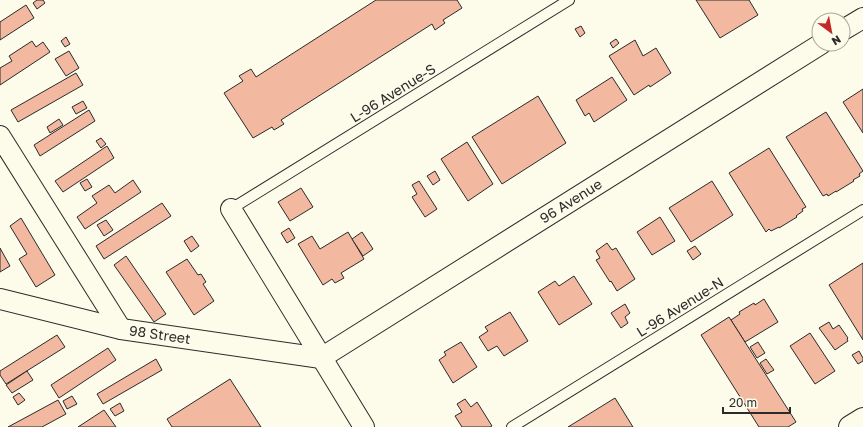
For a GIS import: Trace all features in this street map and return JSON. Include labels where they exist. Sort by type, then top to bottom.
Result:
[{"type":"street","points":[[851,25],[863,18]]},
{"type":"street","name":"96 Avenue","points":[[321,358],[811,50]]},
{"type":"street","points":[[0,136],[121,329]]},
{"type":"street","points":[[231,210],[364,427]]},
{"type":"street","name":"98 Street","points":[[0,299],[121,329],[321,358]]},
{"type":"street","points":[[850,427],[863,419]]},
{"type":"lane","name":"L-96 Avenue-S","points":[[231,210],[569,0]]},
{"type":"lane","name":"L-96 Avenue-N","points":[[512,427],[863,210]]},
{"type":"building","points":[[37,0],[43,0],[45,3],[37,9],[33,3]]},
{"type":"building","points":[[376,0],[457,0],[462,8],[443,20],[445,23],[435,30],[432,24],[281,120],[284,124],[274,130],[272,127],[253,138],[224,93],[243,81],[239,76],[251,69],[256,77]]},
{"type":"building","points":[[696,0],[749,0],[758,15],[720,38]]},
{"type":"building","points":[[26,5],[34,18],[0,40],[0,22]]},
{"type":"building","points":[[581,26],[585,33],[580,37],[575,29]]},
{"type":"building","points":[[66,37],[70,44],[65,47],[61,41]]},
{"type":"building","points":[[616,39],[619,43],[613,48],[610,43]]},
{"type":"building","points":[[635,40],[643,56],[656,48],[671,73],[650,87],[649,85],[634,95],[609,56]]},
{"type":"building","points":[[32,41],[36,47],[43,42],[50,52],[0,85],[0,68],[12,61],[9,56]]},
{"type":"building","points":[[69,51],[79,68],[66,76],[55,59]]},
{"type":"building","points":[[76,73],[83,85],[18,122],[11,110]]},
{"type":"building","points":[[612,77],[627,100],[594,122],[589,113],[585,116],[576,100]]},
{"type":"building","points":[[863,89],[863,133],[843,102]]},
{"type":"building","points":[[538,96],[566,143],[502,184],[472,137]]},
{"type":"building","points":[[83,101],[87,108],[76,114],[72,107]]},
{"type":"building","points":[[89,110],[95,121],[40,156],[34,145]]},
{"type":"building","points":[[826,112],[863,171],[859,174],[860,176],[853,180],[854,181],[828,196],[827,194],[823,196],[786,137]]},
{"type":"building","points":[[59,119],[63,125],[50,133],[47,127]]},
{"type":"building","points":[[101,138],[106,144],[101,148],[96,141]]},
{"type":"building","points":[[467,142],[493,184],[468,201],[441,159]]},
{"type":"building","points":[[107,146],[114,158],[63,192],[55,181]]},
{"type":"building","points":[[769,148],[806,207],[802,209],[803,211],[796,216],[797,217],[779,228],[771,231],[769,229],[766,232],[729,173]]},
{"type":"building","points":[[435,171],[440,180],[433,185],[427,176]]},
{"type":"building","points":[[87,179],[92,187],[85,191],[80,183]]},
{"type":"building","points":[[133,180],[141,192],[85,229],[77,217],[97,203],[92,196],[109,185],[115,193]]},
{"type":"building","points":[[419,181],[437,209],[425,217],[412,197],[417,194],[412,185]]},
{"type":"building","points":[[712,181],[733,215],[691,242],[669,208]]},
{"type":"building","points":[[301,188],[313,207],[290,221],[278,202]]},
{"type":"building","points":[[162,203],[171,216],[104,259],[96,246]]},
{"type":"building","points":[[660,217],[675,241],[652,255],[637,232]]},
{"type":"building","points":[[21,218],[55,275],[36,287],[19,259],[27,254],[10,226]]},
{"type":"building","points":[[106,220],[113,230],[104,236],[97,225]]},
{"type":"building","points":[[289,228],[295,238],[287,243],[281,233]]},
{"type":"building","points":[[348,232],[364,259],[341,273],[344,278],[335,283],[332,279],[323,285],[298,244],[312,236],[320,249]]},
{"type":"building","points":[[362,232],[373,249],[363,256],[352,239]]},
{"type":"building","points":[[192,236],[199,246],[191,252],[184,241]]},
{"type":"building","points":[[607,243],[612,250],[616,248],[635,279],[617,291],[596,260],[600,258],[596,251]]},
{"type":"building","points":[[695,246],[701,254],[693,260],[687,251]]},
{"type":"building","points":[[0,248],[10,266],[0,272]]},
{"type":"building","points":[[126,256],[166,314],[154,322],[114,265]]},
{"type":"building","points":[[187,259],[198,275],[201,274],[206,282],[203,284],[214,301],[194,315],[166,272]]},
{"type":"building","points":[[863,263],[863,340],[829,285]]},
{"type":"building","points":[[574,276],[592,304],[559,325],[538,292],[555,281],[559,286]]},
{"type":"building","points":[[764,299],[778,322],[745,342],[731,320],[740,314],[739,312]]},
{"type":"building","points":[[625,304],[630,313],[625,317],[628,323],[621,328],[611,313]]},
{"type":"building","points":[[510,312],[528,341],[504,356],[497,346],[488,351],[479,337],[488,331],[485,327]]},
{"type":"building","points":[[729,317],[796,422],[788,427],[759,427],[701,335]]},
{"type":"building","points":[[829,322],[833,329],[839,325],[848,338],[848,341],[835,350],[819,328]]},
{"type":"building","points":[[810,333],[835,371],[815,384],[790,346]]},
{"type":"building","points":[[57,335],[65,347],[6,384],[0,375],[0,371]]},
{"type":"building","points":[[461,342],[477,367],[453,383],[439,360],[446,355],[444,352]]},
{"type":"building","points":[[758,342],[765,353],[757,358],[750,347]]},
{"type":"building","points":[[108,348],[116,360],[59,398],[51,385]]},
{"type":"building","points":[[859,351],[863,361],[858,364],[852,355]]},
{"type":"building","points":[[156,359],[162,370],[103,404],[97,394]]},
{"type":"building","points":[[766,359],[774,370],[767,374],[760,363]]},
{"type":"building","points":[[27,371],[33,380],[12,393],[6,385]]},
{"type":"building","points":[[230,379],[261,427],[172,427],[167,419]]},
{"type":"building","points":[[19,393],[25,400],[18,405],[13,397]]},
{"type":"building","points":[[72,396],[77,404],[67,409],[63,401]]},
{"type":"building","points":[[615,398],[633,427],[568,427]]},
{"type":"building","points":[[465,399],[471,407],[477,402],[492,426],[462,427],[455,416],[462,412],[457,404]]},
{"type":"building","points":[[58,400],[66,414],[42,427],[8,427]]},
{"type":"building","points":[[120,403],[124,411],[115,416],[110,409]]},
{"type":"building","points":[[104,410],[116,427],[78,427]]}]
